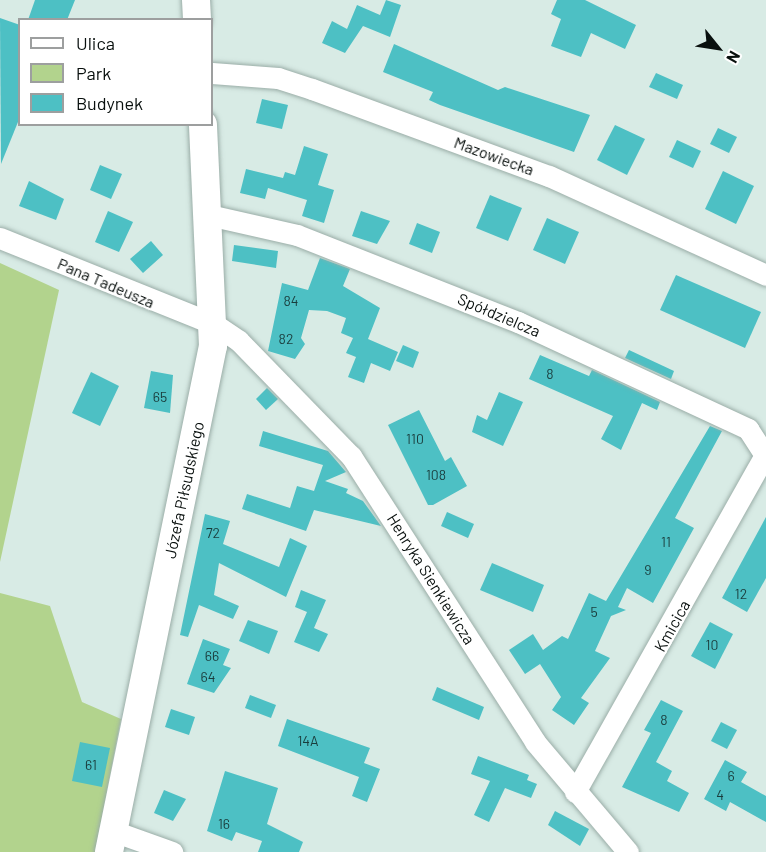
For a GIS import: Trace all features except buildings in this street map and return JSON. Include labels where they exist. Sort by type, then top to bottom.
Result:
[{"type":"street","points":[[196,0],[197,18]]},
{"type":"street","name":"Mazowiecka","points":[[213,73],[278,78],[355,105],[549,176],[766,275]]},
{"type":"street","name":"Józefa Piłsudskiego","points":[[111,841],[214,324],[203,126]]},
{"type":"street","name":"Spółdzielcza","points":[[209,215],[297,235],[518,322],[748,429],[765,456]]},
{"type":"street","name":"Pana Tadeusza","points":[[0,237],[214,324]]},
{"type":"street","name":"Henryka Sienkiewicza","points":[[214,324],[239,341],[351,456],[535,742],[574,792],[628,852]]},
{"type":"street","name":"Kmicica","points":[[574,792],[765,456]]},
{"type":"street","points":[[111,841],[172,852]]},
{"type":"green space","points":[[0,263],[59,290],[0,562]]},
{"type":"green space","points":[[0,593],[50,606],[82,702],[121,719],[95,852],[0,852]]}]
